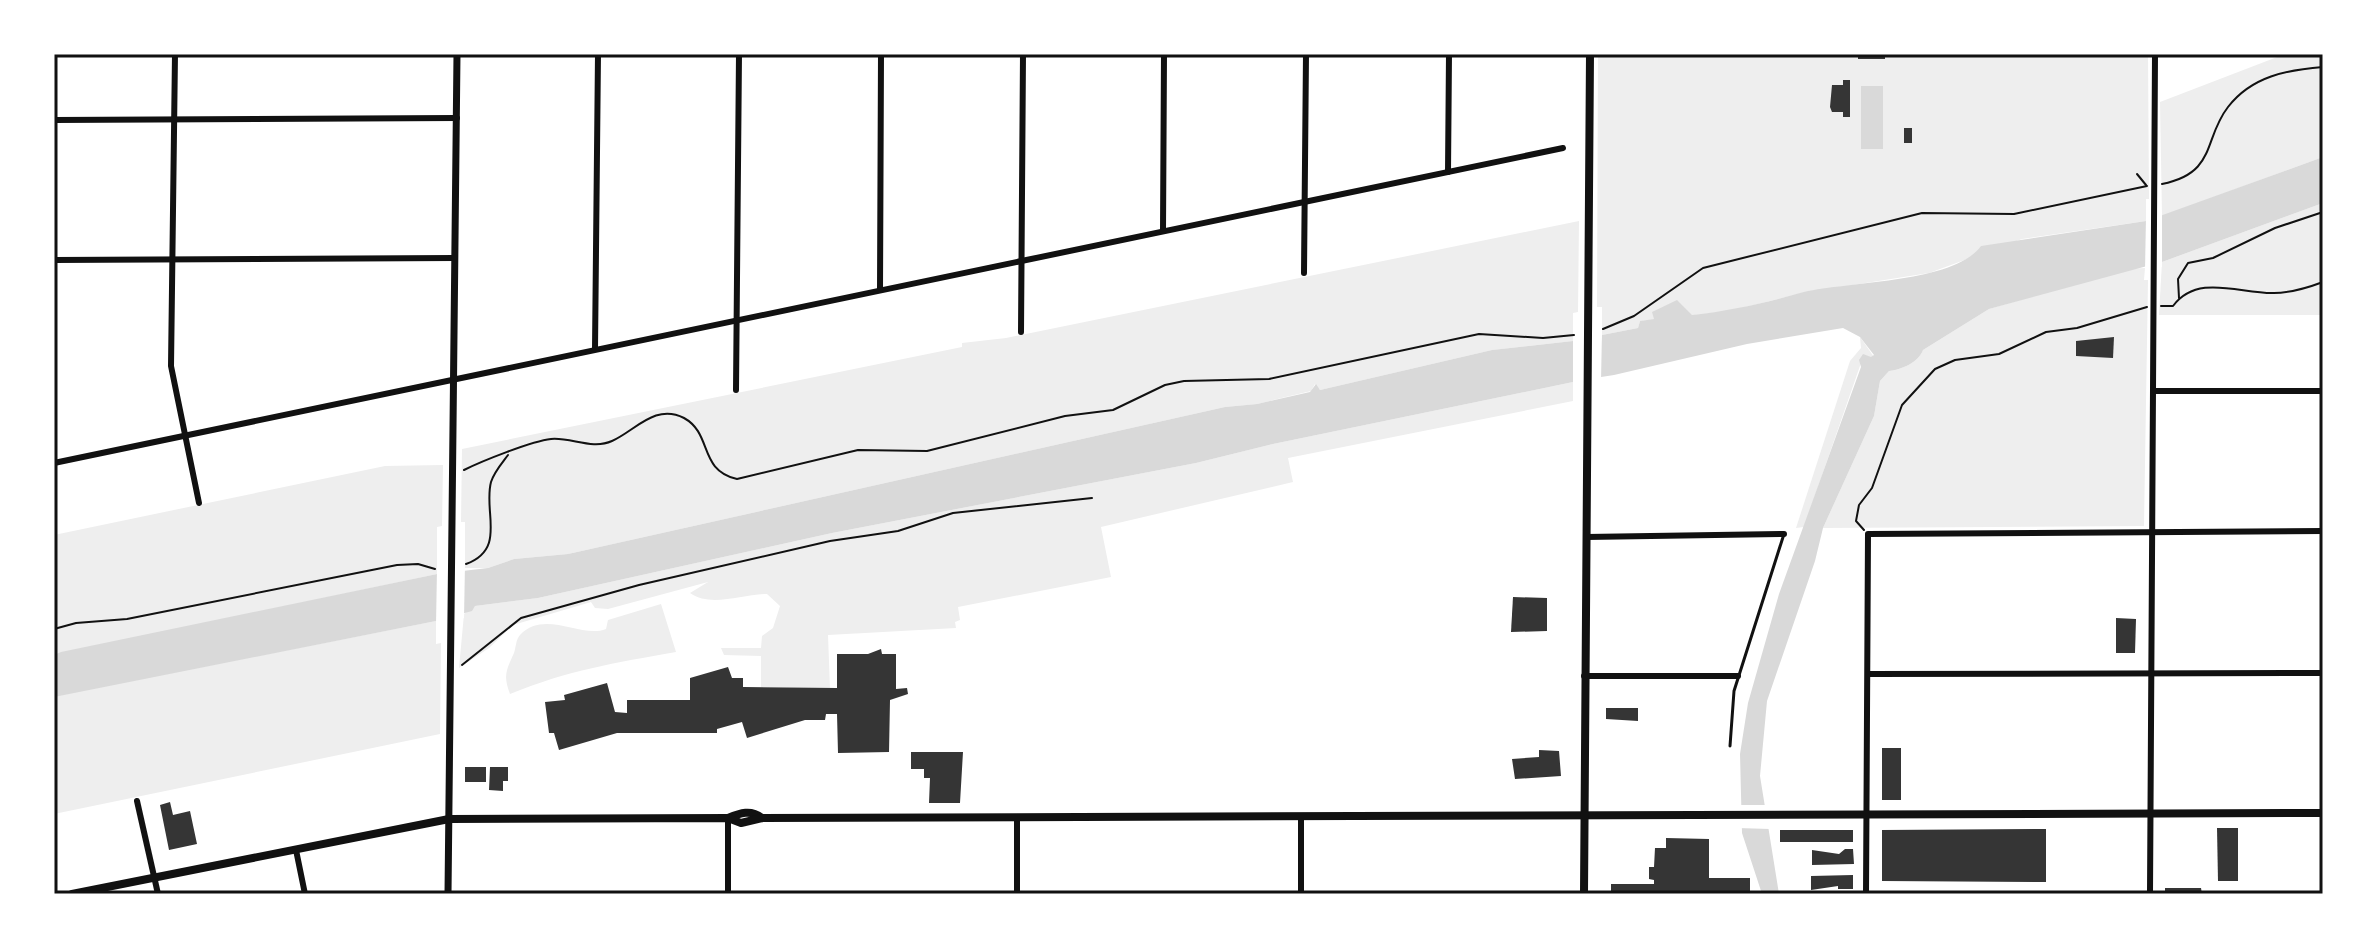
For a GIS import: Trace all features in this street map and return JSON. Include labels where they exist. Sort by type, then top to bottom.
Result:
[{"type":"main road","points":[[1584,894],[1590,54]]},
{"type":"main road","points":[[72,894],[449,819],[728,818],[741,812],[756,813],[762,818],[1017,819],[2323,813]]},
{"type":"street","points":[[175,54],[171,366],[199,503]]},
{"type":"street","points":[[448,894],[457,54]]},
{"type":"street","points":[[595,349],[598,54]]},
{"type":"street","points":[[736,390],[739,54]]},
{"type":"street","points":[[880,290],[881,54]]},
{"type":"street","points":[[1021,332],[1023,54]]},
{"type":"street","points":[[1163,230],[1164,54]]},
{"type":"street","points":[[1304,273],[1306,54]]},
{"type":"street","points":[[1448,172],[1449,54]]},
{"type":"street","points":[[2150,894],[2155,54]]},
{"type":"street","points":[[54,120],[457,118]]},
{"type":"street","points":[[54,463],[1563,148]]},
{"type":"street","points":[[54,260],[455,258]]},
{"type":"street","points":[[2154,391],[2323,391]]},
{"type":"street","points":[[1866,894],[1868,534],[2323,531]]},
{"type":"street","points":[[1586,537],[1784,534]]},
{"type":"street","points":[[1868,674],[2323,673]]},
{"type":"street","points":[[1584,676],[1738,676]]},
{"type":"street","points":[[137,801],[158,894]]},
{"type":"street","points":[[728,818],[728,894]]},
{"type":"street","points":[[1301,818],[1301,894]]},
{"type":"street","points":[[1017,819],[1017,894]]},
{"type":"street","points":[[296,850],[305,894]]},
{"type":"lane","points":[[1730,746],[1734,691],[1784,534]]},
{"type":"path","points":[[2161,185],[2199,165],[2212,146],[2228,107],[2247,89],[2273,74],[2323,67]]},
{"type":"path","points":[[1603,329],[1634,316],[1703,268],[1922,213],[2014,214],[2147,186],[2137,174]]},
{"type":"path","points":[[2180,299],[2178,279],[2188,263],[2213,258],[2275,228],[2323,212]]},
{"type":"path","points":[[2165,306],[2173,306],[2199,288],[2221,287],[2275,293],[2323,282]]},
{"type":"path","points":[[1868,534],[1856,521],[1859,505],[1872,488],[1902,405],[1935,369],[1955,360],[1999,354],[2046,332],[2077,328],[2147,307]]},
{"type":"path","points":[[464,470],[554,438],[590,444],[609,443],[645,419],[672,415],[693,426],[714,468],[723,476],[737,479],[858,450],[927,451],[1065,416],[1113,410],[1165,385],[1184,381],[1269,379],[1479,334],[1554,338],[1574,335]]},
{"type":"path","points":[[466,564],[480,557],[492,538],[492,481],[509,454]]},
{"type":"path","points":[[462,665],[521,618],[639,585],[830,541],[898,531],[953,513],[1092,498]]},
{"type":"path","points":[[54,629],[76,623],[127,619],[397,565],[418,564],[435,569]]},
{"type":"shaded area","points":[[1598,54],[2148,54],[2149,199],[2146,199],[2146,221],[2022,239],[1929,273],[1802,293],[1730,311],[1640,321],[1638,328],[1602,335],[1602,307],[1597,307]]},
{"type":"shaded area","points":[[2285,54],[2323,54],[2323,157],[2162,216],[2160,102]]},
{"type":"shaded area","points":[[1861,86],[1883,86],[1883,149],[1861,149]]},
{"type":"shaded area","points":[[2323,157],[2323,203],[2162,262],[1989,309],[1923,350],[1909,365],[1889,371],[1880,381],[1874,416],[1823,528],[1815,561],[1767,701],[1760,776],[1779,894],[1762,894],[1742,833],[1740,754],[1748,703],[1779,594],[1861,367],[1859,360],[1863,354],[1874,355],[1860,337],[1843,328],[1747,344],[1614,375],[1601,377],[1601,369],[1573,374],[1573,382],[1273,444],[1196,463],[832,533],[538,598],[475,606],[472,611],[436,621],[54,697],[54,655],[61,652],[437,574],[488,568],[514,559],[568,554],[1225,407],[1257,404],[1310,392],[1316,384],[1320,390],[1492,350],[1573,341],[1573,347],[1601,342],[1602,335],[1638,328],[1640,321],[1654,319],[1652,312],[1677,300],[1692,315],[1820,289],[1923,274],[1947,268],[1967,258],[1981,246],[2146,221]]},
{"type":"shaded area","points":[[2323,203],[2323,315],[2159,315],[2162,262]]},
{"type":"shaded area","points":[[1579,221],[1578,312],[1573,313],[1573,341],[1492,350],[1320,390],[1315,384],[1311,391],[1257,404],[1225,407],[568,554],[514,559],[488,568],[465,568],[465,522],[461,522],[462,449],[962,347],[962,343],[1006,338]]},
{"type":"shaded area","points":[[2145,268],[2144,280],[2148,280],[2144,526],[1823,528],[1874,416],[1880,381],[1889,371],[1909,365],[1923,350],[1989,309],[2127,269]]},
{"type":"shaded area","points":[[1860,337],[1874,357],[1861,363],[1804,527],[1796,528],[1850,361],[1861,348]]},
{"type":"shaded area","points":[[1573,382],[1573,401],[1288,458],[1293,482],[1101,527],[1111,577],[958,607],[960,620],[955,622],[956,628],[828,635],[830,689],[761,687],[761,656],[724,655],[721,648],[761,648],[762,636],[773,628],[780,606],[767,594],[717,600],[690,593],[708,582],[608,609],[595,608],[591,602],[513,625],[489,648],[459,668],[464,614],[475,606],[538,598],[832,533],[1196,463],[1273,444]]},
{"type":"shaded area","points":[[443,465],[442,526],[437,527],[437,574],[54,655],[54,535],[385,466]]},
{"type":"shaded area","points":[[661,604],[676,652],[572,673],[510,694],[507,669],[519,637],[530,628],[552,624],[596,631],[606,629],[608,620]]},
{"type":"shaded area","points":[[436,621],[436,644],[441,643],[440,734],[54,814],[54,696]]},
{"type":"pier","points":[[2162,212],[2162,267],[2145,271],[2146,217]]},
{"type":"pier","points":[[1602,331],[1601,381],[1597,373],[1577,377],[1573,386],[1573,337],[1577,343],[1598,339]]},
{"type":"pier","points":[[465,564],[464,618],[436,625],[437,569]]},
{"type":"pier","points":[[1736,805],[1768,805],[1770,829],[1737,828]]},
{"type":"building","points":[[1858,54],[1885,54],[1885,59],[1858,59]]},
{"type":"building","points":[[1843,80],[1850,80],[1850,117],[1843,117],[1843,112],[1832,112],[1830,107],[1832,85],[1843,85]]},
{"type":"building","points":[[1904,128],[1912,128],[1912,143],[1904,143]]},
{"type":"building","points":[[2114,337],[2113,358],[2076,356],[2076,341]]},
{"type":"building","points":[[1513,597],[1547,598],[1547,631],[1511,632]]},
{"type":"building","points":[[2116,618],[2136,619],[2135,653],[2116,653]]},
{"type":"building","points":[[881,649],[882,654],[896,654],[896,689],[907,688],[908,694],[890,700],[889,752],[838,753],[837,714],[826,714],[825,720],[805,720],[747,738],[742,722],[717,729],[717,733],[617,733],[559,750],[554,733],[549,733],[545,702],[565,700],[564,695],[607,683],[615,712],[627,713],[627,700],[690,700],[690,678],[728,667],[732,678],[743,678],[743,687],[837,688],[837,654],[868,654]]},
{"type":"building","points":[[1606,708],[1638,708],[1638,721],[1606,719]]},
{"type":"building","points":[[1882,748],[1901,748],[1901,800],[1882,800]]},
{"type":"building","points":[[1539,750],[1559,751],[1561,776],[1515,779],[1512,759],[1539,757]]},
{"type":"building","points":[[911,752],[963,752],[960,803],[929,803],[930,778],[924,778],[924,769],[911,769]]},
{"type":"building","points":[[465,767],[486,767],[486,782],[465,782]]},
{"type":"building","points":[[490,767],[508,767],[508,781],[503,781],[503,791],[489,790]]},
{"type":"building","points":[[170,802],[173,815],[190,811],[197,844],[169,850],[160,805]]},
{"type":"building","points":[[2217,828],[2238,828],[2238,881],[2218,881]]},
{"type":"building","points":[[2046,829],[2046,882],[1882,881],[1882,830]]},
{"type":"building","points":[[1780,830],[1853,830],[1853,842],[1780,842]]},
{"type":"building","points":[[1666,838],[1709,839],[1709,878],[1750,878],[1750,894],[1611,894],[1611,884],[1654,884],[1654,880],[1649,879],[1649,867],[1654,867],[1655,848],[1666,848]]},
{"type":"building","points":[[1845,849],[1853,849],[1854,864],[1812,865],[1812,850],[1839,854]]},
{"type":"building","points":[[1853,875],[1853,889],[1838,889],[1838,886],[1811,890],[1811,876]]},
{"type":"building","points":[[2165,888],[2201,888],[2202,894],[2165,894]]}]
